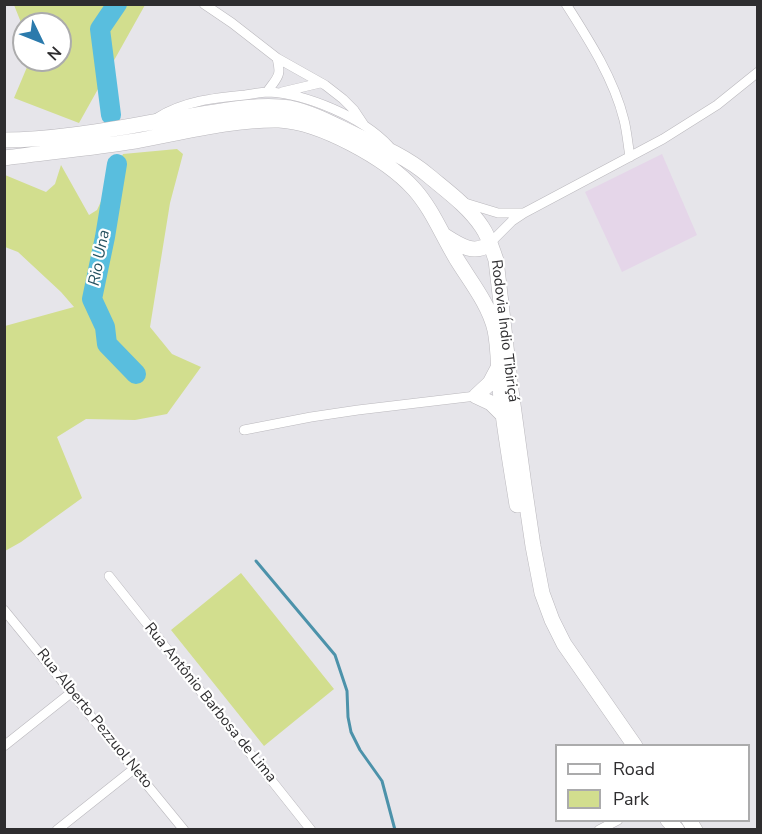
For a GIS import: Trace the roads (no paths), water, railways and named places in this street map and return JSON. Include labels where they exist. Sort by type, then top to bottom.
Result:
[{"type":"highway","name":"Rodovia Índio Tibiriçá","points":[[4,140],[58,136],[222,111],[290,108],[331,123],[397,154],[421,169],[458,201],[482,226],[496,260],[524,485],[542,593],[564,644],[634,744]]},
{"type":"highway","name":"Rodovia Índio Tibiriçá","points":[[4,158],[132,141],[235,123],[270,120],[293,122],[338,137],[391,168],[413,188],[429,209],[491,316],[495,331],[503,415],[519,524],[536,606],[547,633],[621,744]]},
{"type":"highway","points":[[443,234],[460,246],[469,249],[486,247],[490,243]]},
{"type":"highway","points":[[499,366],[490,383],[476,396],[491,403],[503,415]]},
{"type":"street","points":[[204,4],[278,58],[343,99],[354,110],[364,126]]},
{"type":"street","points":[[566,4],[612,84],[624,119],[630,157]]},
{"type":"street","points":[[272,92],[279,76],[278,58]]},
{"type":"street","points":[[490,243],[512,221],[524,213],[663,140],[709,111],[758,72]]},
{"type":"street","points":[[150,122],[187,104],[224,96],[272,92],[320,83]]},
{"type":"street","points":[[272,92],[312,101],[338,111],[382,139],[397,154]]},
{"type":"street","points":[[458,201],[498,213],[524,213]]},
{"type":"street","points":[[244,430],[358,410],[476,396]]},
{"type":"street","name":"Rua Antônio Barbosa de Lima","points":[[109,576],[311,830]]},
{"type":"street","name":"Rua Alberto Pezzuol Neto","points":[[6,614],[135,768],[183,830]]},
{"type":"street","points":[[4,746],[72,692]]},
{"type":"street","points":[[57,830],[135,768]]},
{"type":"street","points":[[599,830],[614,822]]},
{"type":"waterway","name":"Rio Una","points":[[111,115],[100,29],[117,4]]},
{"type":"waterway","name":"Rio Una","points":[[117,164],[92,299],[105,327],[107,344],[136,374]]},
{"type":"waterway","points":[[256,561],[335,655],[347,691],[351,732],[360,750],[382,781],[395,830]]}]
